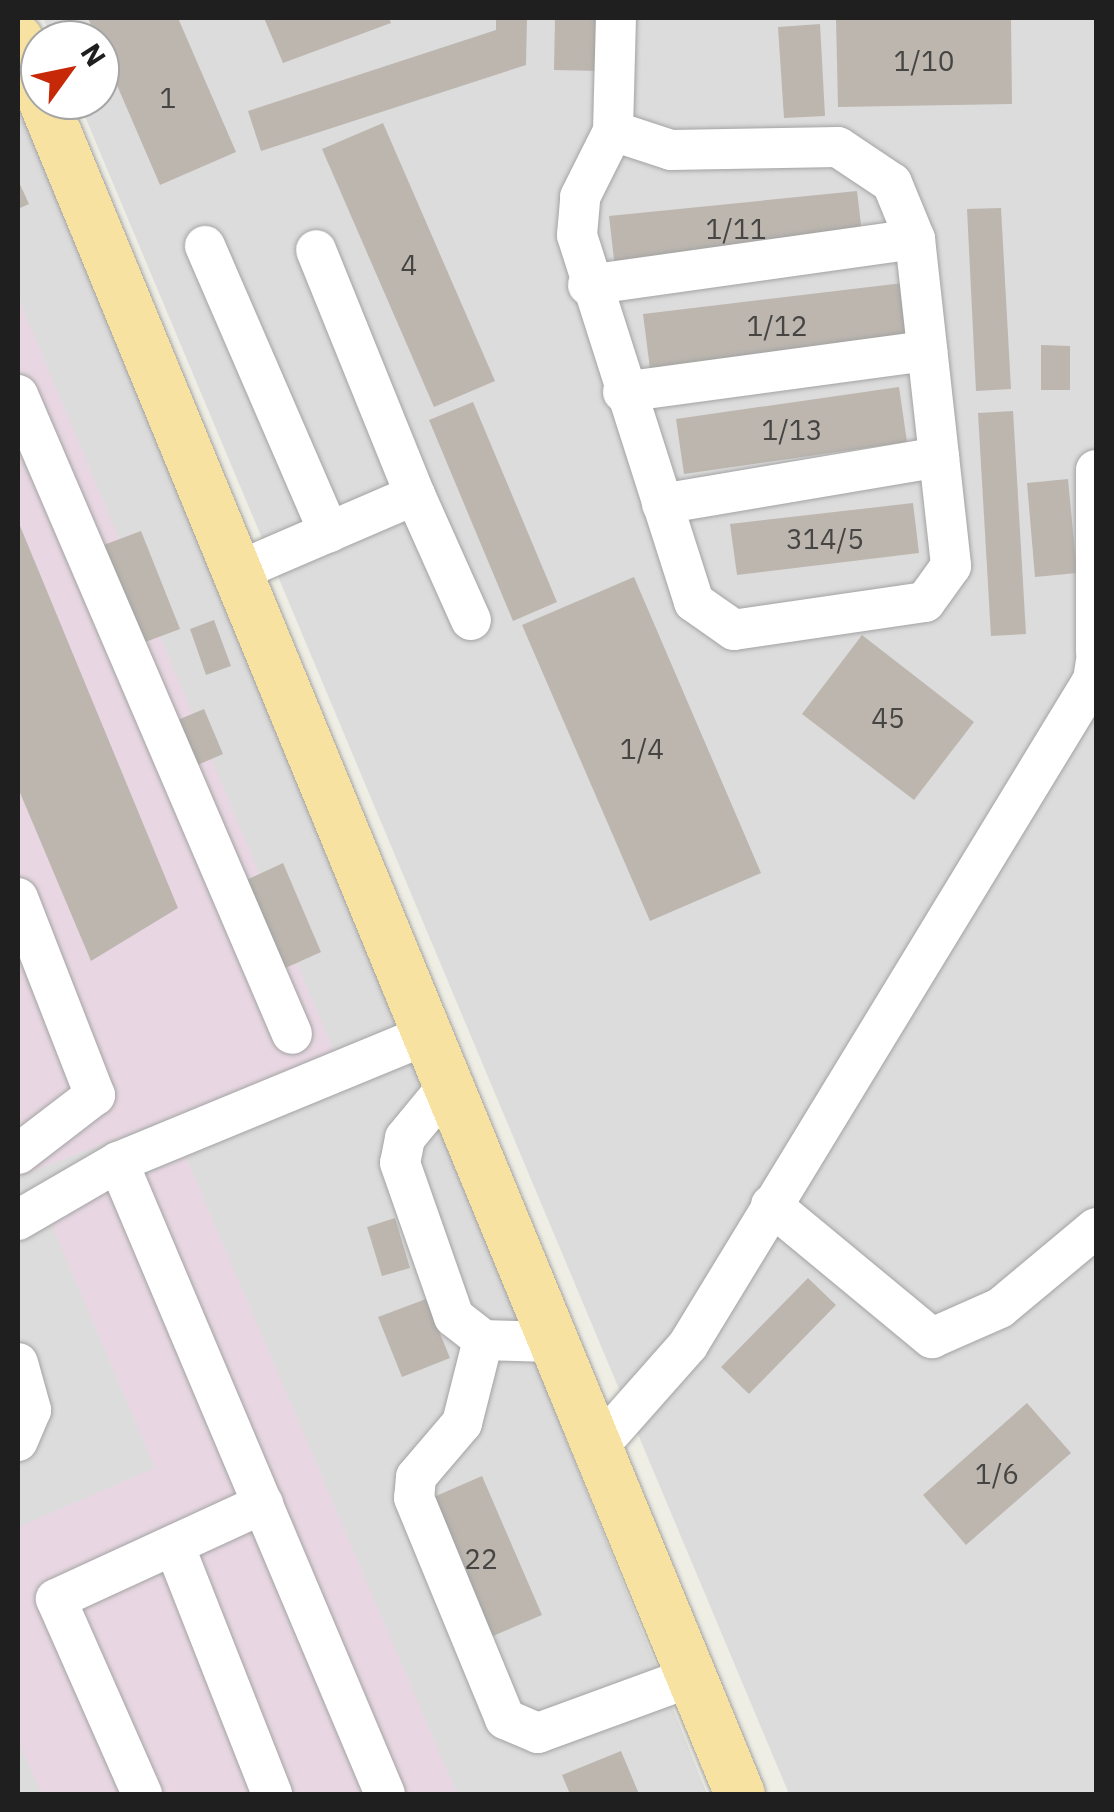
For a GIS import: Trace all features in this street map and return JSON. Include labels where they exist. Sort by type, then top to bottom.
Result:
[{"type":"main road","points":[[50,120],[550,1342],[740,1794]]},
{"type":"lane","points":[[613,132],[671,150],[838,147],[892,183],[915,239],[951,566],[944,588],[901,608],[734,630],[694,602],[588,285],[580,197],[613,132],[616,18]]},
{"type":"lane","points":[[588,285],[915,239]]},
{"type":"lane","points":[[205,246],[329,532]]},
{"type":"lane","points":[[316,250],[415,495],[471,620]]},
{"type":"lane","points":[[622,392],[927,351]]},
{"type":"lane","points":[[18,395],[292,1034]]},
{"type":"lane","points":[[662,504],[939,457]]},
{"type":"lane","points":[[1096,470],[1096,652]]},
{"type":"lane","points":[[236,572],[415,495]]},
{"type":"lane","points":[[596,1449],[688,1345],[1087,690],[1096,660]]},
{"type":"lane","points":[[18,898],[95,1095],[20,1146]]},
{"type":"lane","points":[[18,1220],[118,1162],[426,1035]]},
{"type":"lane","points":[[447,1087],[405,1138],[400,1162],[454,1317],[483,1340],[550,1342]]},
{"type":"lane","points":[[118,1162],[385,1794]]},
{"type":"lane","points":[[772,1205],[932,1338],[1000,1308],[1096,1228]]},
{"type":"lane","points":[[483,1340],[462,1423],[416,1478],[414,1498],[506,1719],[538,1733],[691,1677]]},
{"type":"lane","points":[[18,1363],[30,1410],[18,1441]]},
{"type":"lane","points":[[142,1794],[56,1599],[263,1504]]},
{"type":"lane","points":[[174,1545],[272,1794]]},
{"type":"shaded area","points":[[1096,18],[1096,1794],[789,1794],[86,120],[120,120],[120,20],[44,20]]},
{"type":"shaded area","points":[[18,63],[20,120],[41,120],[707,1794],[18,1794]]},
{"type":"shaded area","points":[[18,297],[335,1054],[18,1177]]},
{"type":"shaded area","points":[[186,1157],[457,1794],[41,1794],[18,1739],[18,1527],[155,1468],[48,1216]]},
{"type":"building","points":[[178,18],[236,152],[160,185],[120,92],[120,20],[89,20]]},
{"type":"building","points":[[264,18],[389,18],[391,23],[283,63]]},
{"type":"building","points":[[496,18],[527,18],[526,65],[261,151],[248,111],[496,30]]},
{"type":"building","points":[[555,18],[601,18],[600,71],[554,70]]},
{"type":"building","points":[[836,18],[1011,18],[1012,104],[838,107]]},
{"type":"building","points":[[820,24],[825,116],[784,118],[778,27]]},
{"type":"building","points":[[383,123],[495,381],[434,407],[322,149]]},
{"type":"building","points":[[18,180],[29,204],[18,209]]},
{"type":"building","points":[[857,191],[863,242],[615,268],[609,216]]},
{"type":"building","points":[[1001,208],[1011,389],[976,391],[967,209]]},
{"type":"building","points":[[903,283],[911,338],[650,369],[643,314]]},
{"type":"building","points":[[1041,345],[1070,346],[1070,390],[1041,390]]},
{"type":"building","points":[[899,387],[907,442],[684,474],[676,419]]},
{"type":"building","points":[[473,402],[557,602],[513,621],[429,420]]},
{"type":"building","points":[[1013,411],[1026,634],[991,636],[978,413]]},
{"type":"building","points":[[1068,479],[1077,573],[1035,577],[1027,483]]},
{"type":"building","points":[[913,503],[919,553],[737,575],[730,524]]},
{"type":"building","points":[[18,521],[178,908],[91,961],[18,788]]},
{"type":"building","points":[[141,531],[180,629],[140,644],[101,546]]},
{"type":"building","points":[[634,577],[761,873],[650,921],[522,625]]},
{"type":"building","points":[[214,620],[231,666],[206,675],[190,629]]},
{"type":"building","points":[[862,635],[974,722],[914,800],[802,714]]},
{"type":"building","points":[[204,709],[223,754],[186,770],[168,724]]},
{"type":"building","points":[[283,863],[321,952],[281,970],[242,882]]},
{"type":"building","points":[[395,1218],[410,1268],[382,1276],[367,1227]]},
{"type":"building","points":[[808,1278],[836,1305],[749,1394],[721,1367]]},
{"type":"building","points":[[426,1299],[450,1358],[402,1377],[378,1317]]},
{"type":"building","points":[[1027,1403],[1071,1453],[966,1545],[923,1495]]},
{"type":"building","points":[[482,1476],[542,1615],[481,1641],[420,1503]]},
{"type":"building","points":[[621,1751],[639,1794],[570,1794],[562,1775]]}]
